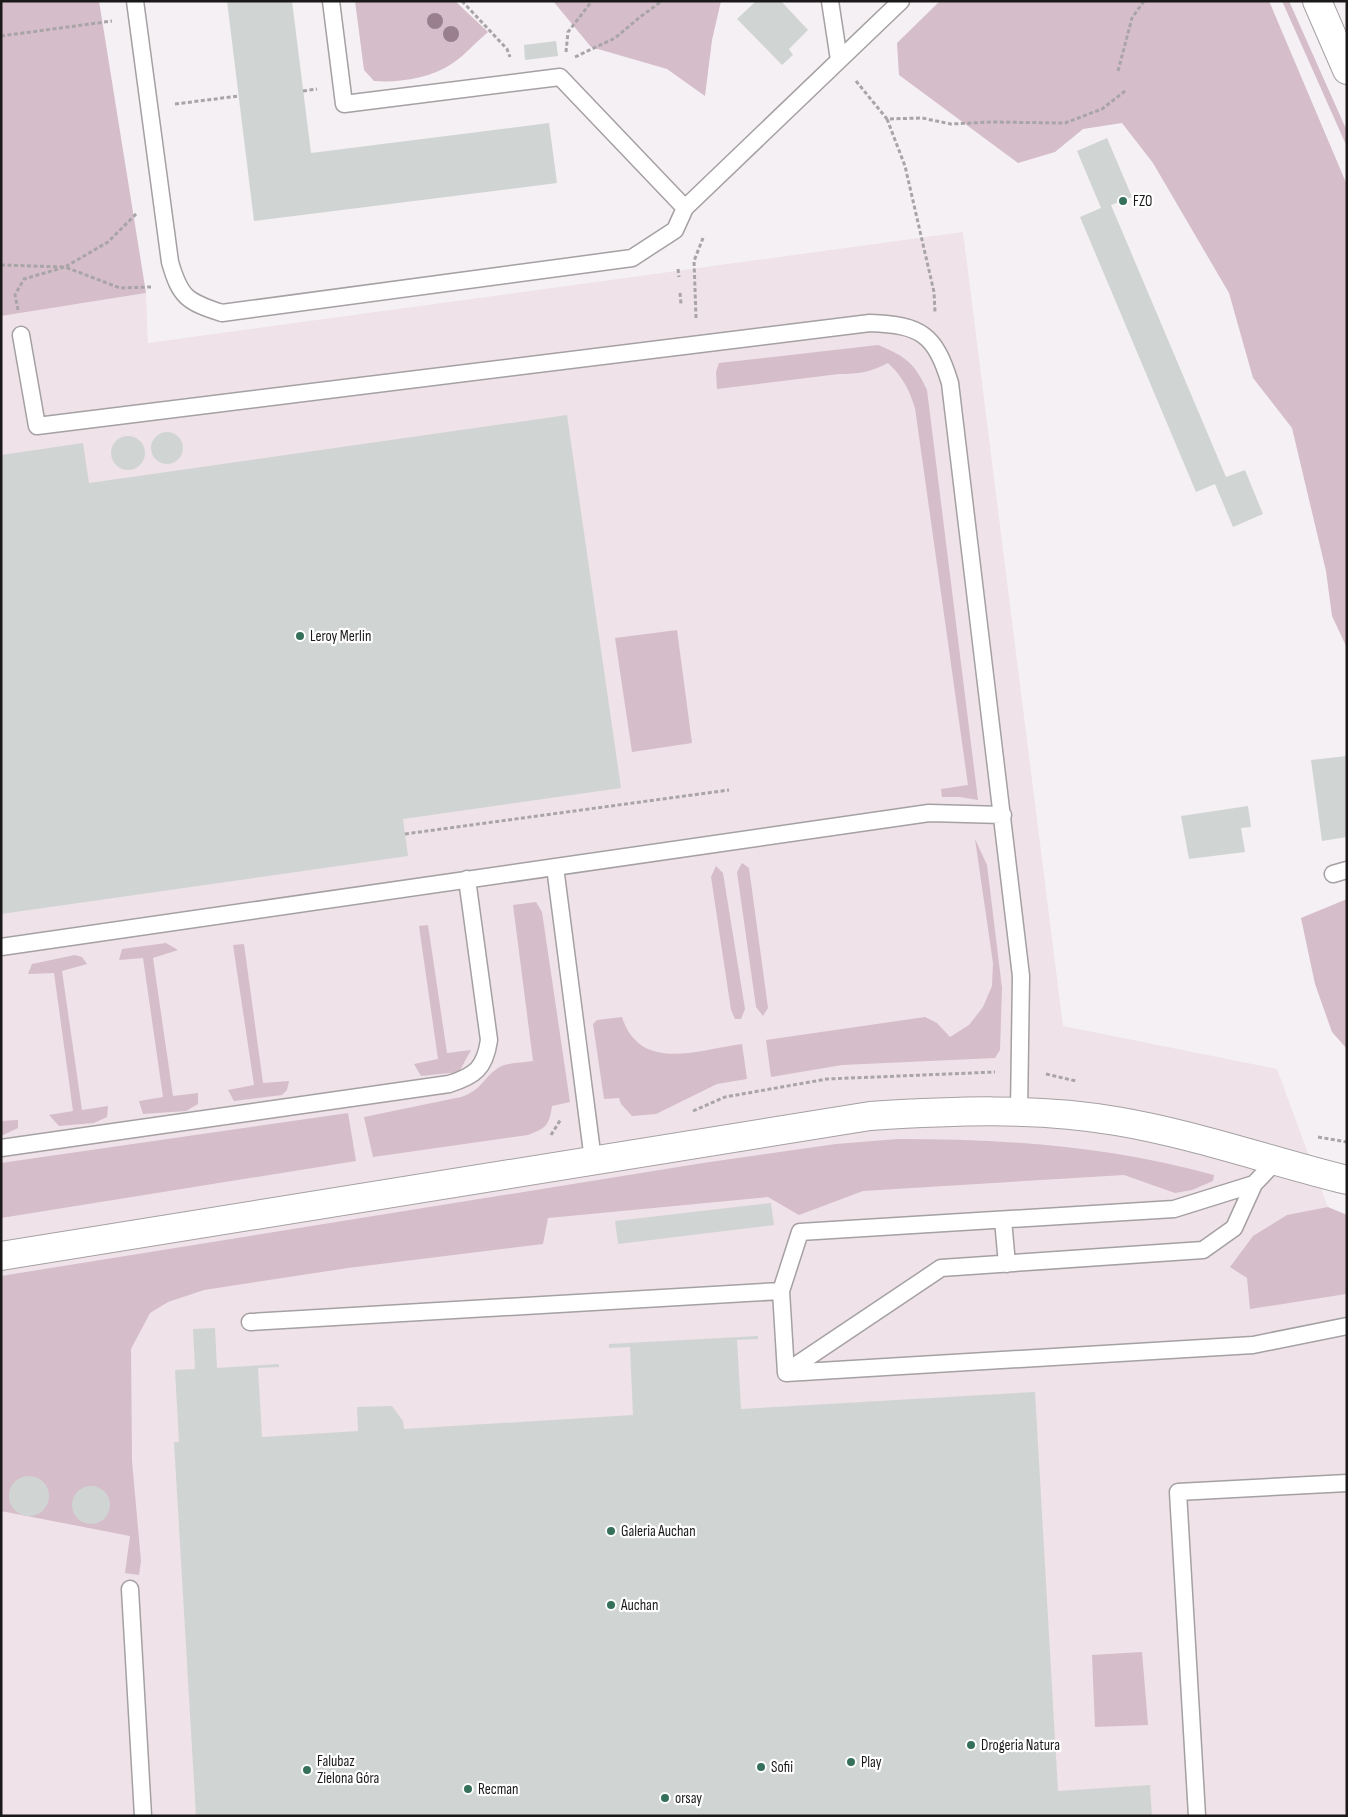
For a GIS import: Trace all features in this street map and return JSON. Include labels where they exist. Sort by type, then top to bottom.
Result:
[{"type":"street","points":[[1317,1],[1347,70]]},
{"type":"street","points":[[1,1256],[870,1116],[963,1110],[1019,1111],[1115,1121],[1208,1141],[1347,1180]]},
{"type":"lane","points":[[135,1],[170,262],[177,287],[196,305],[222,313],[632,258],[675,230],[685,208],[901,1]]},
{"type":"lane","points":[[332,1],[344,104],[562,70],[685,208]]},
{"type":"lane","points":[[830,1],[839,60]]},
{"type":"lane","points":[[21,335],[37,426],[870,323],[900,324],[927,336],[942,358],[950,384],[1003,815],[1021,976],[1019,1111]]},
{"type":"lane","points":[[1,947],[929,813],[1003,815]]},
{"type":"lane","points":[[555,867],[593,1160]]},
{"type":"lane","points":[[1,1148],[440,1086],[464,1079],[478,1069],[486,1056],[489,1040],[467,879]]},
{"type":"lane","points":[[786,1373],[940,1268],[1202,1250],[1234,1228],[1254,1184],[1276,1161]]},
{"type":"lane","points":[[786,1373],[781,1291],[800,1232],[1174,1209],[1254,1184]]},
{"type":"lane","points":[[1003,1220],[1007,1264]]},
{"type":"lane","points":[[250,1322],[781,1291]]},
{"type":"lane","points":[[786,1373],[1253,1345],[1347,1326]]},
{"type":"lane","points":[[1197,1816],[1178,1492],[1347,1483]]},
{"type":"lane","points":[[130,1590],[143,1816]]},
{"type":"path","points":[[462,1],[507,49]]},
{"type":"path","points":[[562,70],[568,32],[592,1]]},
{"type":"path","points":[[562,70],[615,38],[640,16],[662,1]]},
{"type":"path","points":[[1118,71],[1132,18],[1144,1]]},
{"type":"path","points":[[1,36],[137,18]]},
{"type":"path","points":[[839,60],[887,119],[905,166],[934,292],[936,324],[927,336]]},
{"type":"path","points":[[887,119],[922,118],[951,124],[991,122],[1066,123],[1102,109],[1125,91]]},
{"type":"path","points":[[150,107],[239,96]]},
{"type":"path","points":[[21,335],[15,295],[24,279],[65,267],[108,242],[160,189]]},
{"type":"path","points":[[696,306],[694,261],[704,235]]},
{"type":"path","points":[[1,265],[65,267],[120,288],[177,287]]},
{"type":"path","points":[[678,269],[678,277]]},
{"type":"path","points":[[680,293],[681,304]]},
{"type":"path","points":[[405,834],[729,790]]},
{"type":"shaded area","points":[[1,1],[99,1],[146,293],[1,316]]},
{"type":"shaded area","points":[[355,1],[455,1],[488,32],[457,60],[445,68],[415,78],[374,81],[364,70]]},
{"type":"shaded area","points":[[553,1],[721,1],[712,40],[705,96],[667,69],[591,47]]},
{"type":"shaded area","points":[[940,1],[1269,1],[1347,185],[1347,648],[1332,616],[1326,571],[1292,428],[1253,378],[1229,293],[1153,163],[1122,123],[1083,129],[1055,152],[1018,163],[899,75],[897,43]]},
{"type":"shaded area","points":[[1282,1],[1289,1],[1347,131],[1347,147]]},
{"type":"shaded area","points":[[963,232],[1063,1026],[1277,1069],[1347,1259],[1347,1816],[1,1816],[1,316],[146,293],[148,343]]},
{"type":"shaded area","points":[[878,345],[908,362],[918,373],[927,390],[978,800],[942,797],[941,789],[968,785],[915,408],[904,383],[888,363],[876,369],[858,373],[717,389],[716,372],[719,363]]},
{"type":"shaded area","points":[[677,630],[692,743],[632,752],[615,638]]},
{"type":"shaded area","points":[[975,839],[987,865],[1002,988],[1000,1050],[995,1058],[842,1065],[771,1077],[766,1040],[925,1017],[937,1023],[950,1037],[969,1025],[983,1007],[992,986],[993,963]]},
{"type":"shaded area","points":[[742,863],[749,868],[768,1008],[763,1016],[756,1007],[737,872]]},
{"type":"shaded area","points":[[716,866],[723,873],[745,1009],[741,1019],[735,1019],[731,1010],[711,877]]},
{"type":"shaded area","points":[[1347,899],[1347,1049],[1332,1032],[1315,984],[1301,918]]},
{"type":"shaded area","points":[[536,902],[542,912],[570,1102],[552,1106],[550,1118],[546,1125],[528,1135],[373,1157],[364,1117],[461,1097],[474,1091],[493,1072],[502,1066],[533,1061],[513,905]]},
{"type":"shaded area","points":[[428,925],[447,1053],[471,1050],[459,1072],[421,1076],[414,1064],[438,1059],[419,926]]},
{"type":"shaded area","points":[[166,943],[178,950],[153,958],[173,1096],[198,1093],[198,1104],[186,1111],[143,1114],[139,1101],[163,1097],[143,958],[119,960],[122,949]]},
{"type":"shaded area","points":[[244,944],[263,1083],[289,1081],[287,1090],[282,1095],[234,1101],[228,1090],[254,1085],[233,945]]},
{"type":"shaded area","points":[[75,955],[82,957],[87,964],[62,971],[82,1110],[108,1106],[107,1117],[94,1123],[59,1126],[49,1115],[73,1111],[54,973],[28,974],[32,964]]},
{"type":"shaded area","points":[[622,1017],[630,1034],[642,1046],[656,1052],[672,1054],[689,1053],[742,1044],[747,1079],[717,1084],[656,1114],[632,1116],[621,1104],[619,1098],[604,1099],[593,1024],[597,1020]]},
{"type":"shaded area","points":[[348,1113],[356,1161],[1,1218],[1,1163]]},
{"type":"shaded area","points":[[18,1120],[18,1128],[1,1136],[1,1121]]},
{"type":"shaded area","points":[[898,1139],[939,1139],[1057,1146],[1135,1157],[1214,1175],[1213,1181],[1192,1190],[1175,1193],[1124,1175],[863,1191],[799,1215],[768,1197],[548,1218],[543,1244],[348,1268],[204,1290],[168,1302],[150,1313],[131,1349],[132,1461],[141,1561],[139,1575],[125,1573],[130,1536],[1,1511],[1,1276],[703,1163],[836,1144]]},
{"type":"shaded area","points":[[1328,1207],[1347,1215],[1346,1294],[1250,1309],[1247,1278],[1230,1267],[1253,1236],[1287,1215]]},
{"type":"shaded area","points":[[1142,1652],[1148,1725],[1095,1727],[1092,1655]]},
{"type":"building","points":[[227,1],[292,1],[311,153],[549,123],[557,183],[254,221]]},
{"type":"building","points":[[756,1],[781,1],[808,30],[789,49],[793,55],[782,65],[737,19]]},
{"type":"building","points":[[556,41],[558,56],[525,60],[524,45]]},
{"type":"building","points":[[1107,138],[1132,197],[1111,205],[1226,477],[1245,470],[1263,514],[1233,527],[1215,484],[1196,492],[1080,217],[1101,208],[1077,151]]},
{"type":"building","name":"Leroy Merlin","points":[[567,415],[621,788],[403,819],[408,856],[1,914],[1,455],[83,443],[89,483]]},
{"type":"building","points":[[167,432],[179,436],[183,448],[179,460],[167,464],[155,460],[151,448],[155,436]]},
{"type":"building","points":[[128,436],[140,441],[145,453],[140,465],[128,470],[116,465],[111,453],[116,441]]},
{"type":"building","points":[[1347,756],[1347,837],[1322,841],[1311,760]]},
{"type":"building","points":[[1248,806],[1251,827],[1241,828],[1245,852],[1189,859],[1181,816]]},
{"type":"building","points":[[771,1203],[774,1225],[618,1244],[615,1221]]},
{"type":"building","name":"Galeria Auchan","points":[[215,1328],[217,1368],[279,1364],[279,1367],[258,1368],[262,1437],[358,1431],[357,1407],[392,1406],[403,1421],[404,1429],[633,1415],[630,1347],[609,1348],[609,1344],[758,1336],[758,1339],[737,1340],[741,1409],[1035,1392],[1058,1791],[1150,1785],[1152,1816],[196,1816],[174,1442],[179,1442],[175,1370],[195,1369],[193,1329]]},
{"type":"building","points":[[29,1476],[43,1482],[49,1496],[43,1510],[29,1516],[15,1510],[9,1496],[15,1482]]},
{"type":"building","points":[[91,1486],[105,1491],[110,1505],[105,1519],[91,1524],[77,1519],[72,1505],[77,1491]]},
{"type":"place","name":"FZO","points":[[1123,201]]},
{"type":"place","name":"Leroy Merlin","points":[[300,636]]},
{"type":"place","name":"Galeria Auchan","points":[[611,1531]]},
{"type":"place","name":"Auchan","points":[[611,1605]]},
{"type":"place","name":"Drogeria Natura","points":[[971,1745]]},
{"type":"place","name":"Play","points":[[851,1762]]},
{"type":"place","name":"Sofii","points":[[761,1767]]},
{"type":"place","name":"Falubaz Zielona Góra","points":[[307,1770]]},
{"type":"place","name":"Recman","points":[[468,1789]]},
{"type":"place","name":"orsay","points":[[665,1798]]}]
